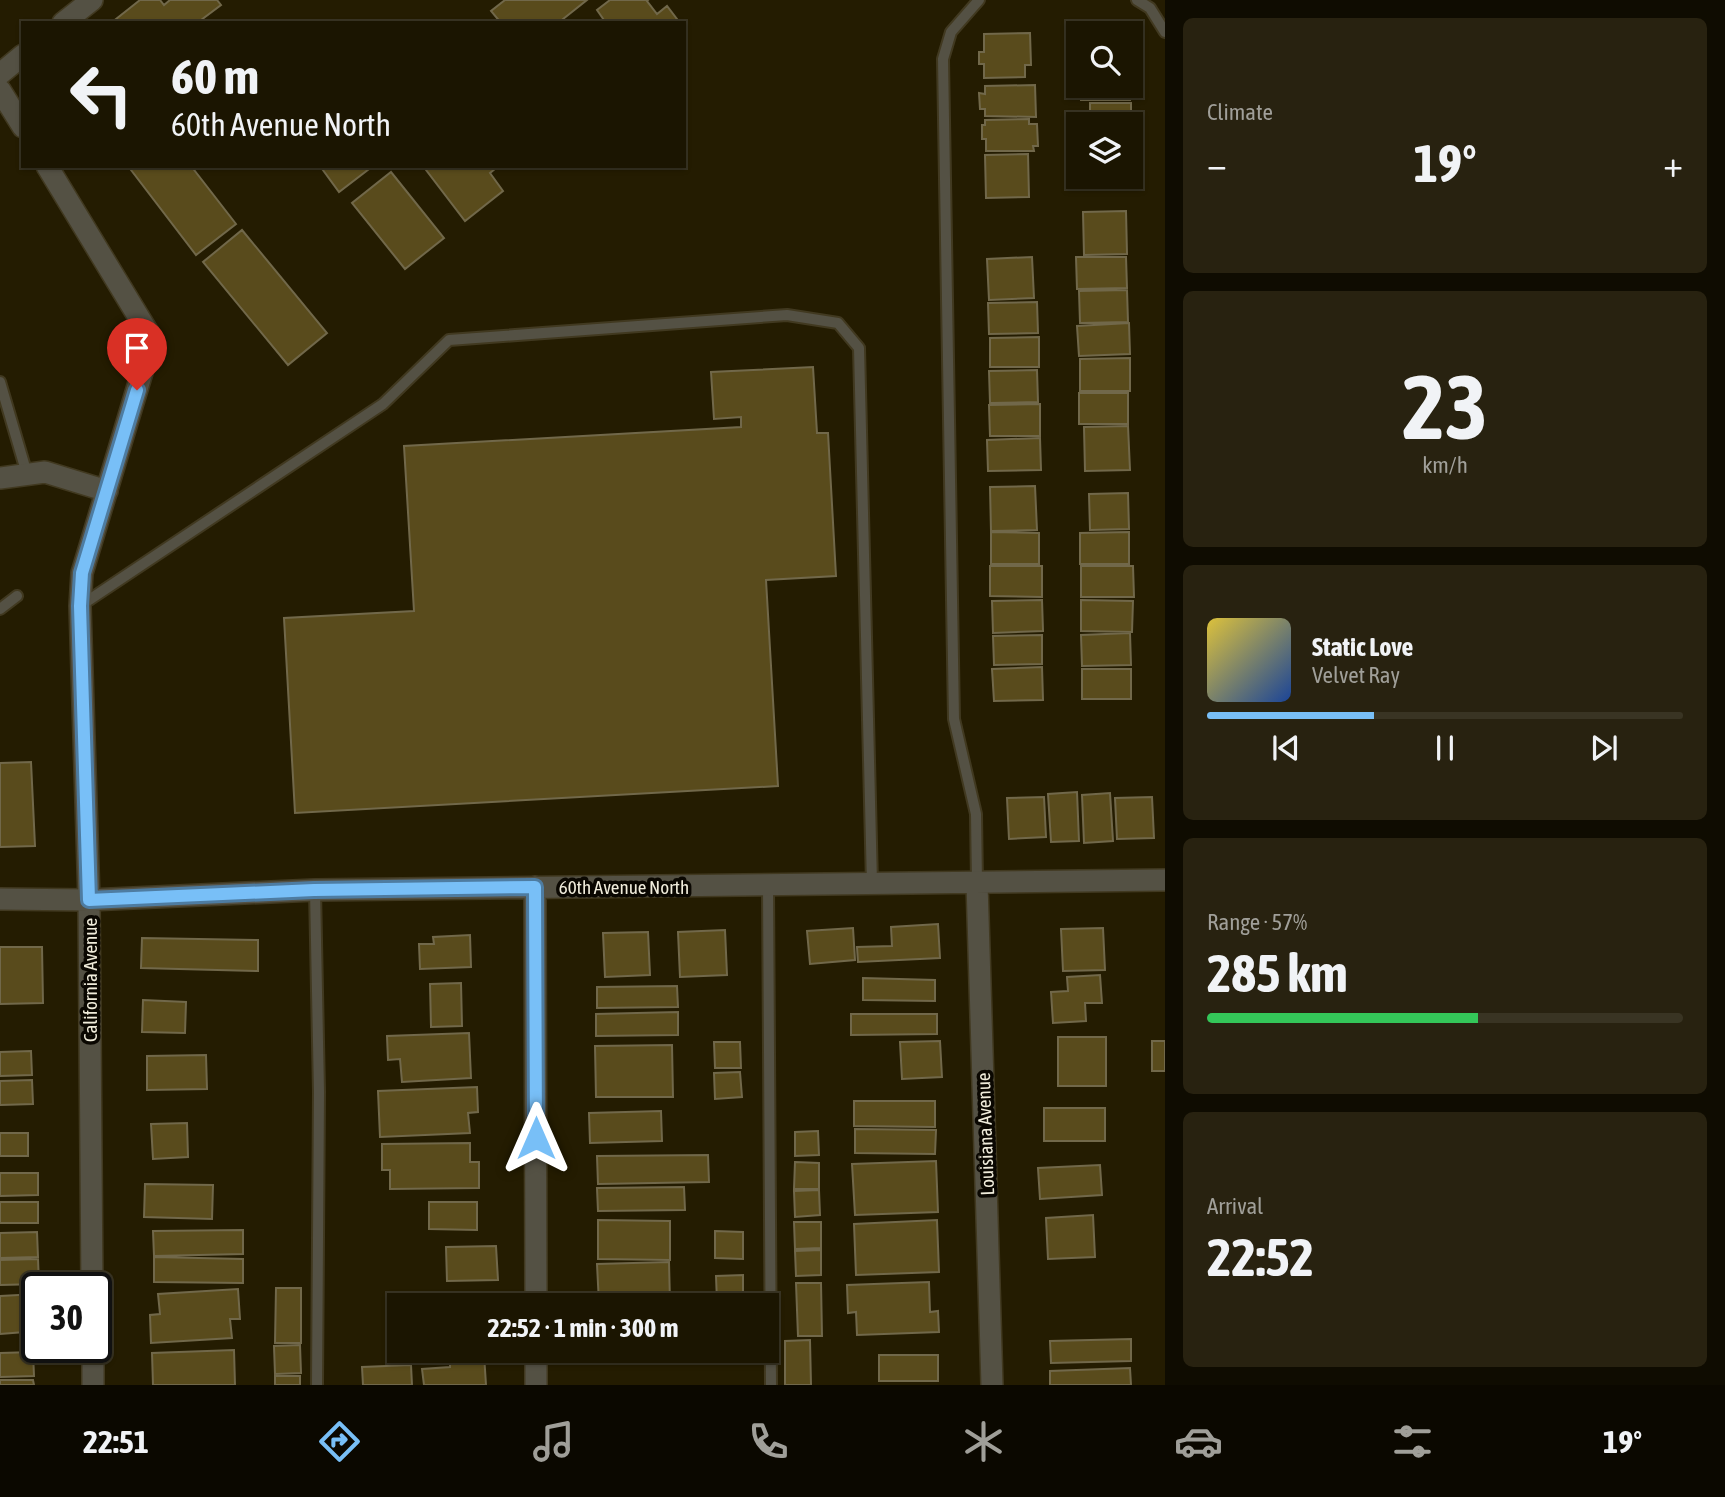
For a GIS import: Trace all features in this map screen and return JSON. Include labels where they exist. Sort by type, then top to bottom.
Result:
[{"type":"street","points":[[66,21],[92,0]]},
{"type":"street","points":[[0,74],[21,57]]},
{"type":"street","points":[[0,90],[21,124]]},
{"type":"street","name":"California Avenue","points":[[48,168],[152,339],[82,573],[80,606],[89,900],[92,1272]]},
{"type":"street","points":[[0,478],[45,472],[107,491]]},
{"type":"street","name":"60th Avenue North","points":[[0,900],[89,900],[314,890],[1165,880]]},
{"type":"street","name":"Louisiana Avenue","points":[[977,883],[992,1385]]},
{"type":"street","points":[[535,887],[536,1293]]},
{"type":"street","points":[[93,1363],[93,1385]]},
{"type":"street","points":[[536,1363],[536,1385]]},
{"type":"lane","points":[[977,883],[976,814],[954,719],[943,60],[951,32],[979,0]]},
{"type":"lane","points":[[1137,0],[1150,8],[1165,32]]},
{"type":"lane","points":[[80,606],[383,404],[449,341],[788,315],[838,323],[859,348],[872,884]]},
{"type":"lane","points":[[0,382],[27,474]]},
{"type":"lane","points":[[0,609],[17,596]]},
{"type":"lane","points":[[768,886],[771,1385]]},
{"type":"lane","points":[[314,890],[319,1092],[317,1385]]},
{"type":"building","points":[[140,0],[160,0],[164,5],[170,0],[217,0],[221,5],[200,21],[114,21]]},
{"type":"building","points":[[505,0],[587,0],[561,21],[499,21],[491,11]]},
{"type":"building","points":[[610,0],[648,0],[657,14],[667,6],[678,21],[605,21],[597,10]]},
{"type":"building","points":[[1030,33],[1031,65],[1025,65],[1025,77],[984,78],[984,64],[979,64],[979,52],[984,52],[984,34]]},
{"type":"building","points":[[1035,85],[1036,117],[985,116],[985,109],[980,109],[979,93],[985,94],[985,86]]},
{"type":"building","points":[[1081,98],[1130,98],[1130,100]]},
{"type":"building","points":[[1090,103],[1131,103],[1131,112],[1090,112]]},
{"type":"building","points":[[1029,119],[1029,124],[1037,124],[1038,146],[1033,146],[1034,151],[986,151],[986,139],[982,139],[982,125],[985,125],[985,120]]},
{"type":"building","points":[[1028,154],[1029,197],[986,198],[985,155]]},
{"type":"building","points":[[130,168],[193,168],[236,224],[196,255]]},
{"type":"building","points":[[321,168],[370,168],[339,192]]},
{"type":"building","points":[[425,168],[495,168],[490,173],[503,191],[465,221]]},
{"type":"building","points":[[391,172],[444,238],[405,269],[352,203]]},
{"type":"building","points":[[1126,211],[1127,254],[1084,255],[1083,212]]},
{"type":"building","points":[[242,230],[327,333],[288,365],[203,262]]},
{"type":"building","points":[[1032,257],[1034,298],[989,300],[987,259]]},
{"type":"building","points":[[1076,257],[1126,257],[1127,288],[1077,289]]},
{"type":"building","points":[[1127,290],[1128,322],[1080,323],[1079,291]]},
{"type":"building","points":[[1037,302],[1038,333],[989,334],[988,303]]},
{"type":"building","points":[[1129,323],[1130,354],[1079,356],[1077,326]]},
{"type":"building","points":[[1039,337],[1039,367],[990,367],[990,338]]},
{"type":"building","points":[[1130,358],[1130,391],[1080,391],[1080,359]]},
{"type":"building","points":[[813,367],[817,433],[828,433],[836,576],[766,580],[778,786],[295,813],[284,618],[414,611],[404,446],[741,427],[741,417],[714,419],[711,372]]},
{"type":"building","points":[[1037,370],[1038,402],[990,403],[989,371]]},
{"type":"building","points":[[1079,393],[1128,393],[1128,424],[1079,424]]},
{"type":"building","points":[[1040,404],[1040,436],[990,436],[989,405]]},
{"type":"building","points":[[1128,426],[1130,470],[1085,471],[1084,427]]},
{"type":"building","points":[[1040,438],[1041,470],[988,471],[987,440]]},
{"type":"building","points":[[1035,486],[1037,530],[991,531],[990,487]]},
{"type":"building","points":[[1128,493],[1129,529],[1090,530],[1089,494]]},
{"type":"building","points":[[991,532],[1039,533],[1039,564],[991,564]]},
{"type":"building","points":[[1129,532],[1129,564],[1080,564],[1080,533]]},
{"type":"building","points":[[990,566],[1042,566],[1042,597],[990,596]]},
{"type":"building","points":[[1081,566],[1133,566],[1134,597],[1081,597]]},
{"type":"building","points":[[1042,600],[1043,631],[993,633],[992,601]]},
{"type":"building","points":[[1081,600],[1133,601],[1132,632],[1081,631]]},
{"type":"building","points":[[1130,633],[1131,665],[1082,666],[1081,635]]},
{"type":"building","points":[[1042,635],[1042,664],[994,665],[993,636]]},
{"type":"building","points":[[1042,667],[1043,700],[994,701],[992,669]]},
{"type":"building","points":[[1082,669],[1131,669],[1131,699],[1082,699]]},
{"type":"building","points":[[31,762],[35,846],[0,847],[0,763]]},
{"type":"building","points":[[1077,792],[1079,841],[1051,842],[1048,794]]},
{"type":"building","points":[[1110,793],[1113,841],[1084,843],[1082,795]]},
{"type":"building","points":[[1044,797],[1046,837],[1009,839],[1007,798]]},
{"type":"building","points":[[1152,797],[1154,838],[1117,839],[1115,798]]},
{"type":"building","points":[[938,924],[940,958],[858,962],[857,947],[892,946],[891,927]]},
{"type":"building","points":[[853,928],[855,960],[810,964],[807,931]]},
{"type":"building","points":[[1103,928],[1105,970],[1063,971],[1061,929]]},
{"type":"building","points":[[725,930],[727,975],[680,977],[678,932]]},
{"type":"building","points":[[648,932],[650,975],[605,977],[603,933]]},
{"type":"building","points":[[470,935],[471,967],[420,969],[419,944],[434,944],[433,937]]},
{"type":"building","points":[[142,938],[258,940],[258,971],[141,968]]},
{"type":"building","points":[[0,947],[42,947],[43,1003],[0,1004]]},
{"type":"building","points":[[1100,975],[1102,1003],[1085,1003],[1086,1021],[1053,1023],[1051,992],[1068,991],[1067,977]]},
{"type":"building","points":[[863,978],[935,980],[935,1001],[863,1000]]},
{"type":"building","points":[[461,983],[462,1026],[431,1027],[430,984]]},
{"type":"building","points":[[677,986],[678,1007],[597,1008],[597,987]]},
{"type":"building","points":[[143,1000],[186,1002],[185,1033],[142,1032]]},
{"type":"building","points":[[678,1012],[678,1035],[596,1036],[596,1014]]},
{"type":"building","points":[[851,1014],[937,1014],[937,1034],[851,1035]]},
{"type":"building","points":[[469,1033],[471,1078],[402,1082],[400,1059],[388,1060],[387,1036]]},
{"type":"building","points":[[1058,1037],[1106,1037],[1106,1086],[1058,1086]]},
{"type":"building","points":[[940,1041],[942,1077],[902,1079],[900,1042]]},
{"type":"building","points":[[1152,1041],[1165,1041],[1165,1071],[1152,1071]]},
{"type":"building","points":[[714,1042],[740,1042],[741,1068],[715,1068]]},
{"type":"building","points":[[672,1045],[673,1097],[596,1097],[595,1046]]},
{"type":"building","points":[[31,1051],[32,1075],[0,1076],[0,1052]]},
{"type":"building","points":[[206,1055],[207,1089],[147,1090],[147,1056]]},
{"type":"building","points":[[740,1072],[742,1097],[715,1099],[714,1073]]},
{"type":"building","points":[[32,1080],[33,1104],[0,1105],[0,1081]]},
{"type":"building","points":[[477,1087],[478,1112],[468,1113],[470,1133],[380,1137],[378,1091]]},
{"type":"building","points":[[854,1101],[935,1101],[935,1127],[854,1126]]},
{"type":"building","points":[[1044,1108],[1105,1108],[1105,1141],[1044,1141]]},
{"type":"building","points":[[661,1111],[662,1141],[590,1143],[589,1113]]},
{"type":"building","points":[[187,1123],[188,1157],[153,1159],[151,1124]]},
{"type":"building","points":[[855,1129],[936,1130],[935,1154],[855,1153]]},
{"type":"building","points":[[818,1131],[819,1155],[795,1156],[795,1132]]},
{"type":"building","points":[[0,1133],[28,1133],[28,1156],[0,1156]]},
{"type":"building","points":[[470,1143],[470,1162],[479,1162],[479,1188],[390,1189],[390,1170],[382,1170],[382,1144]]},
{"type":"building","points":[[708,1155],[709,1182],[598,1184],[597,1156]]},
{"type":"building","points":[[936,1161],[938,1212],[855,1215],[852,1164]]},
{"type":"building","points":[[795,1162],[819,1163],[819,1189],[794,1189]]},
{"type":"building","points":[[1100,1165],[1102,1195],[1040,1199],[1038,1168]]},
{"type":"building","points":[[0,1173],[38,1173],[38,1195],[0,1196]]},
{"type":"building","points":[[145,1184],[213,1185],[212,1219],[144,1217]]},
{"type":"building","points":[[684,1187],[685,1210],[598,1211],[597,1188]]},
{"type":"building","points":[[819,1190],[820,1215],[795,1217],[794,1191]]},
{"type":"building","points":[[0,1202],[38,1202],[38,1223],[0,1223]]},
{"type":"building","points":[[429,1202],[477,1202],[477,1230],[429,1229]]},
{"type":"building","points":[[1093,1215],[1095,1257],[1048,1259],[1046,1218]]},
{"type":"building","points":[[598,1220],[670,1221],[670,1260],[598,1259]]},
{"type":"building","points":[[937,1220],[939,1272],[856,1275],[854,1224]]},
{"type":"building","points":[[794,1222],[821,1222],[821,1248],[795,1249]]},
{"type":"building","points":[[243,1230],[243,1254],[154,1256],[153,1231]]},
{"type":"building","points":[[715,1231],[743,1232],[743,1259],[715,1258]]},
{"type":"building","points":[[37,1232],[38,1257],[0,1258],[0,1233]]},
{"type":"building","points":[[496,1246],[498,1280],[447,1281],[446,1247]]},
{"type":"building","points":[[821,1250],[821,1275],[796,1276],[795,1251]]},
{"type":"building","points":[[154,1257],[243,1259],[243,1283],[154,1282]]},
{"type":"building","points":[[38,1259],[39,1272],[21,1272],[21,1284],[0,1285],[0,1260]]},
{"type":"building","points":[[669,1262],[670,1293],[598,1293],[597,1264]]},
{"type":"building","points":[[743,1275],[743,1293],[717,1293],[716,1276]]},
{"type":"building","points":[[929,1282],[930,1312],[938,1311],[939,1332],[857,1335],[856,1312],[848,1313],[847,1285]]},
{"type":"building","points":[[796,1283],[821,1283],[822,1336],[798,1336]]},
{"type":"building","points":[[276,1288],[301,1288],[301,1343],[275,1343]]},
{"type":"building","points":[[238,1289],[240,1319],[230,1319],[232,1338],[151,1343],[150,1315],[160,1314],[158,1294]]},
{"type":"building","points":[[21,1295],[21,1332],[0,1334],[0,1296]]},
{"type":"building","points":[[1131,1339],[1131,1361],[1051,1363],[1050,1341]]},
{"type":"building","points":[[810,1340],[811,1385],[785,1385],[785,1341]]},
{"type":"building","points":[[300,1345],[301,1373],[275,1374],[274,1346]]},
{"type":"building","points":[[234,1350],[235,1385],[153,1385],[152,1353]]},
{"type":"building","points":[[21,1352],[21,1363],[33,1363],[34,1376],[0,1377],[0,1353]]},
{"type":"building","points":[[879,1355],[938,1355],[938,1381],[879,1381]]},
{"type":"building","points":[[450,1363],[485,1363],[486,1385],[424,1385],[422,1369],[450,1367]]},
{"type":"building","points":[[411,1365],[412,1385],[363,1385],[362,1367]]},
{"type":"building","points":[[1130,1368],[1131,1385],[1050,1385],[1050,1371]]},
{"type":"building","points":[[275,1376],[300,1376],[300,1385],[275,1385]]},
{"type":"building","points":[[0,1380],[33,1380],[34,1385],[0,1385]]},
{"type":"route","points":[[137,390],[82,573],[80,606],[89,900],[314,890],[535,887],[536,1138]]}]
